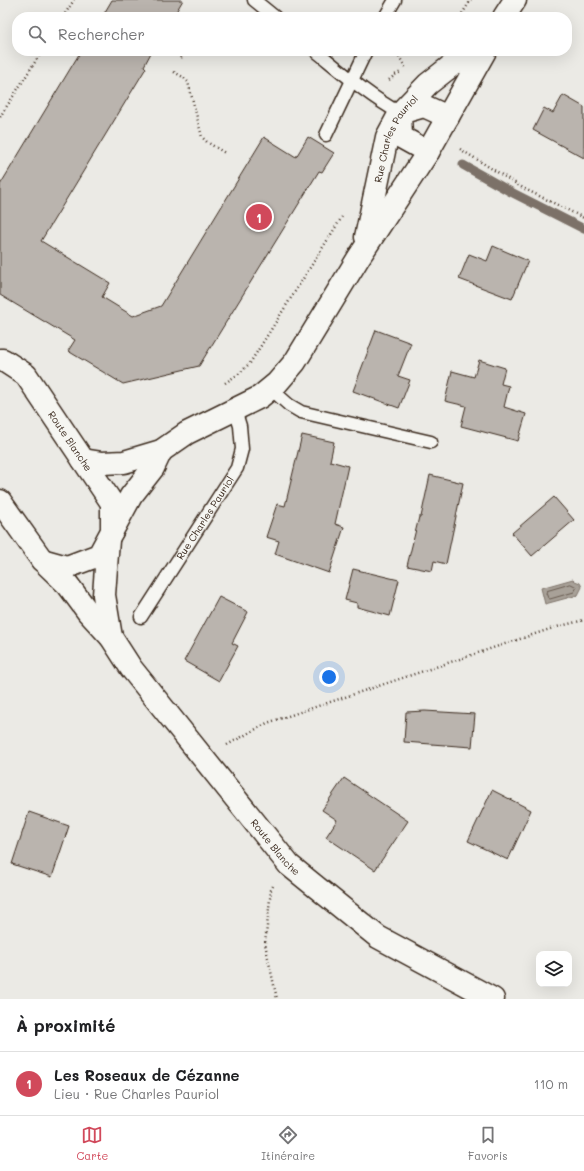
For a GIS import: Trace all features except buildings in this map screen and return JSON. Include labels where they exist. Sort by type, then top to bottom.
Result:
[{"type":"street","name":"Rue Charles Pauriol","points":[[363,252],[376,197],[387,137],[400,113],[428,84],[464,56]]},
{"type":"street","name":"Rue Charles Pauriol","points":[[83,460],[102,463],[124,462],[161,451],[187,433],[260,397],[277,382],[295,362],[363,252],[428,152],[482,56]]},
{"type":"street","points":[[428,152],[401,137],[400,113],[424,106],[448,117]]},
{"type":"street","name":"Route Blanche","points":[[0,360],[3,360],[26,375],[112,503],[104,595],[111,637]]},
{"type":"street","name":"Rue Charles Pauriol","points":[[110,534],[131,496],[153,468],[161,451]]},
{"type":"street","name":"Route Blanche","points":[[0,501],[42,560],[68,585],[88,612],[111,637],[131,668],[289,865],[378,937],[492,999]]},
{"type":"street","name":"Route Blanche","points":[[42,560],[67,567],[99,555],[110,534]]},
{"type":"lane","points":[[254,0],[269,12]]},
{"type":"lane","points":[[388,12],[395,0]]},
{"type":"lane","points":[[322,56],[352,81],[384,104],[400,113]]},
{"type":"lane","points":[[326,135],[364,56]]},
{"type":"lane","points":[[270,388],[289,405],[301,412],[431,442]]},
{"type":"lane","name":"Rue Charles Pauriol","points":[[141,617],[237,468],[242,449],[240,426],[235,410]]},
{"type":"path","points":[[66,12],[74,0]]},
{"type":"path","points":[[463,12],[471,0]]},
{"type":"path","points":[[0,117],[39,56]]},
{"type":"path","points":[[399,56],[406,70]]},
{"type":"path","points":[[174,72],[188,82],[202,137],[206,142],[225,153]]},
{"type":"path","points":[[456,146],[523,188],[584,218]]},
{"type":"path","points":[[221,385],[240,373],[250,363],[343,216]]},
{"type":"path","points":[[206,761],[227,745],[267,723],[553,628],[584,620]]},
{"type":"path","points":[[277,999],[265,944],[271,890],[279,876],[289,865]]},
{"type":"water","points":[[573,579],[580,583],[582,587],[578,595],[545,604],[541,588]]},
{"type":"waterway","points":[[463,165],[511,192],[584,229]]},
{"type":"place","name":"Les Roseaux de Cézanne","points":[[259,217]]}]
